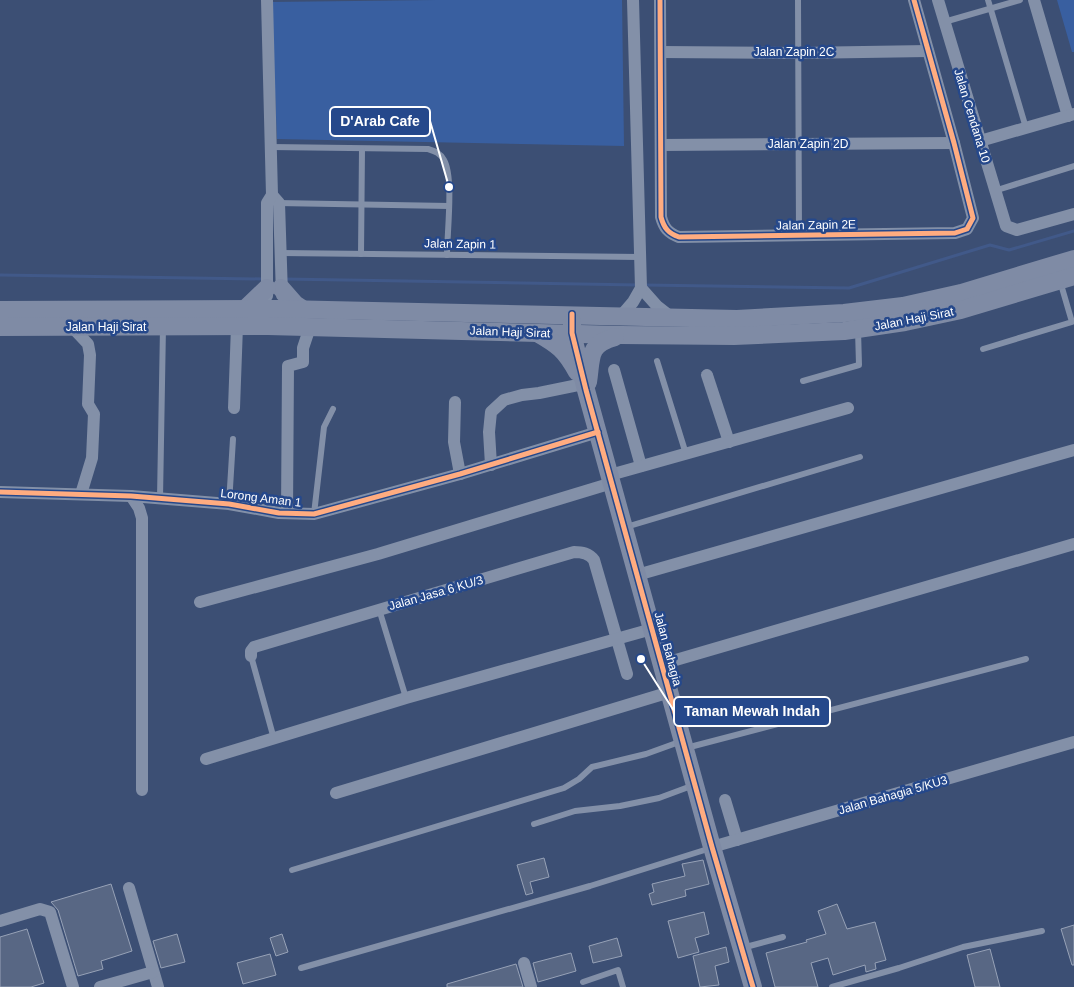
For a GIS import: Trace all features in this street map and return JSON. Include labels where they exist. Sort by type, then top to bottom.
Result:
[{"type":"main road","name":"Jalan Haji Sirat","points":[[0,327],[237,326],[304,310],[572,314],[737,319],[844,313],[903,306],[961,292],[1074,259]]},
{"type":"main road","name":"Jalan Haji Sirat","points":[[0,310],[246,309],[310,327],[734,336],[858,329],[904,322],[961,310],[1067,278]]},
{"type":"main road","points":[[246,309],[274,286],[304,310]]},
{"type":"main road","name":"Jalan Bahagia","points":[[572,314],[572,334],[585,387],[712,847],[753,987]]},
{"type":"main road","points":[[536,332],[558,345],[568,356],[585,387]]},
{"type":"main road","points":[[585,387],[594,348],[602,341],[620,335]]},
{"type":"street","points":[[267,0],[273,200],[280,258],[274,286],[275,318]]},
{"type":"street","points":[[621,316],[633,302],[641,288],[633,0]]},
{"type":"street","points":[[660,0],[661,145]]},
{"type":"street","points":[[914,0],[954,143]]},
{"type":"street","name":"Jalan Cendana 10","points":[[938,0],[1006,226],[1010,229],[1023,229],[1074,214]]},
{"type":"street","points":[[980,141],[1071,115],[1034,0]]},
{"type":"street","name":"Jalan Zapin 2C","points":[[661,52],[799,53],[928,50]]},
{"type":"street","name":"Jalan Zapin 2D","points":[[661,145],[954,143]]},
{"type":"street","name":"Jalan Zapin 2E","points":[[661,145],[661,217],[667,231],[679,237],[955,233],[967,229],[973,218],[954,143]]},
{"type":"street","points":[[273,200],[267,264],[274,286]]},
{"type":"street","points":[[641,288],[653,302],[671,317]]},
{"type":"street","points":[[234,408],[237,326]]},
{"type":"street","points":[[72,327],[88,344],[90,355],[88,404],[94,414],[92,458],[81,494]]},
{"type":"street","points":[[287,513],[288,366],[303,362],[303,348],[310,327]]},
{"type":"street","points":[[614,370],[641,466]]},
{"type":"street","points":[[707,376],[729,442]]},
{"type":"street","points":[[492,465],[489,432],[492,412],[504,400],[522,395],[585,387]]},
{"type":"street","points":[[455,402],[454,442],[460,474]]},
{"type":"street","points":[[200,602],[378,554],[611,479],[641,466],[848,408]]},
{"type":"street","name":"Lorong Aman 1","points":[[0,492],[160,498],[229,504],[287,513],[314,514],[492,465],[598,432]]},
{"type":"street","points":[[637,575],[1074,450]]},
{"type":"street","points":[[131,496],[139,508],[142,518],[142,790]]},
{"type":"street","points":[[662,664],[1074,544]]},
{"type":"street","name":"Jalan Jasa 6 KU/3","points":[[251,656],[251,651],[254,647],[574,552],[582,552],[591,555],[594,560],[627,674]]},
{"type":"street","points":[[206,759],[406,698],[652,629]]},
{"type":"street","points":[[336,793],[670,692]]},
{"type":"street","name":"Jalan Bahagia 5/KU3","points":[[712,847],[1074,742]]},
{"type":"street","points":[[725,800],[737,840]]},
{"type":"street","points":[[129,888],[158,987]]},
{"type":"street","points":[[0,921],[40,909],[50,912],[73,987]]},
{"type":"street","points":[[524,963],[531,987]]},
{"type":"street","points":[[100,987],[153,972]]},
{"type":"lane","points":[[798,0],[800,144],[798,236]]},
{"type":"lane","points":[[988,0],[1026,128]]},
{"type":"lane","points":[[944,22],[1020,0]]},
{"type":"lane","points":[[271,147],[428,148],[437,152],[444,161],[448,173],[447,255]]},
{"type":"lane","points":[[362,149],[362,254]]},
{"type":"lane","points":[[994,191],[1074,166]]},
{"type":"lane","points":[[273,200],[448,206]]},
{"type":"lane","name":"Jalan Zapin 1","points":[[280,258],[362,254],[640,257]]},
{"type":"lane","points":[[983,349],[1072,322],[1067,278]]},
{"type":"lane","points":[[160,498],[164,326]]},
{"type":"lane","points":[[803,381],[859,365],[858,329]]},
{"type":"lane","points":[[657,361],[686,454]]},
{"type":"lane","points":[[314,514],[324,427],[333,409]]},
{"type":"lane","points":[[229,504],[233,439]]},
{"type":"lane","points":[[624,528],[860,457]]},
{"type":"lane","points":[[379,609],[406,698]]},
{"type":"lane","name":"Jalan Jasa 6 KU/3","points":[[251,656],[274,739]]},
{"type":"lane","points":[[292,870],[564,788],[579,779],[592,767],[1026,659]]},
{"type":"lane","points":[[534,824],[575,811],[620,806],[659,798],[695,785]]},
{"type":"lane","points":[[301,968],[590,886],[712,847]]},
{"type":"lane","points":[[832,987],[963,947],[1042,931]]},
{"type":"lane","points":[[741,949],[783,937]]},
{"type":"lane","points":[[583,982],[618,970],[623,987]]},
{"type":"shaded area","points":[[622,0],[624,146],[277,139],[271,2]]},
{"type":"shaded area","points":[[1057,0],[1074,0],[1074,52],[1072,52]]},
{"type":"building","points":[[544,858],[549,877],[530,882],[533,893],[526,895],[517,865]]},
{"type":"building","points":[[703,860],[709,884],[685,890],[686,896],[652,905],[649,894],[654,892],[652,884],[685,876],[682,864]]},
{"type":"building","points":[[111,884],[132,951],[101,961],[103,969],[78,976],[58,910],[51,902]]},
{"type":"building","points":[[837,904],[847,929],[875,922],[886,960],[875,963],[876,969],[866,972],[865,965],[833,975],[828,958],[811,963],[818,987],[775,987],[766,953],[807,942],[806,940],[826,934],[818,911]]},
{"type":"building","points":[[704,912],[709,934],[695,938],[699,952],[678,958],[668,921]]},
{"type":"building","points":[[1074,925],[1074,965],[1072,965],[1061,929]]},
{"type":"building","points":[[27,929],[44,983],[31,987],[0,987],[0,937]]},
{"type":"building","points":[[177,934],[185,962],[161,968],[153,941]]},
{"type":"building","points":[[282,934],[288,952],[276,956],[270,938]]},
{"type":"building","points":[[617,938],[622,956],[593,963],[589,946]]},
{"type":"building","points":[[726,947],[729,962],[715,966],[719,985],[700,987],[693,956]]},
{"type":"building","points":[[990,949],[1000,987],[975,987],[967,955]]},
{"type":"building","points":[[571,953],[576,971],[538,982],[533,963]]},
{"type":"building","points":[[270,954],[276,975],[243,984],[237,963]]},
{"type":"building","points":[[516,964],[523,987],[447,987],[447,984]]},
{"type":"waterway","points":[[644,285],[849,288],[990,245],[1009,250],[1074,231]]},
{"type":"waterway","points":[[0,275],[263,279]]},
{"type":"waterway","points":[[284,279],[638,285]]},
{"type":"cycle path","points":[[660,0],[661,217],[667,230],[679,237],[955,233],[967,229],[973,218],[914,0]]},
{"type":"cycle path","points":[[572,314],[572,333],[586,390],[712,847],[753,987]]},
{"type":"cycle path","points":[[0,492],[131,496],[229,504],[279,513],[314,514],[460,474],[598,432]]},
{"type":"place","name":"D'Arab Cafe","points":[[449,187]]},
{"type":"place","name":"Taman Mewah Indah","points":[[641,659]]}]
